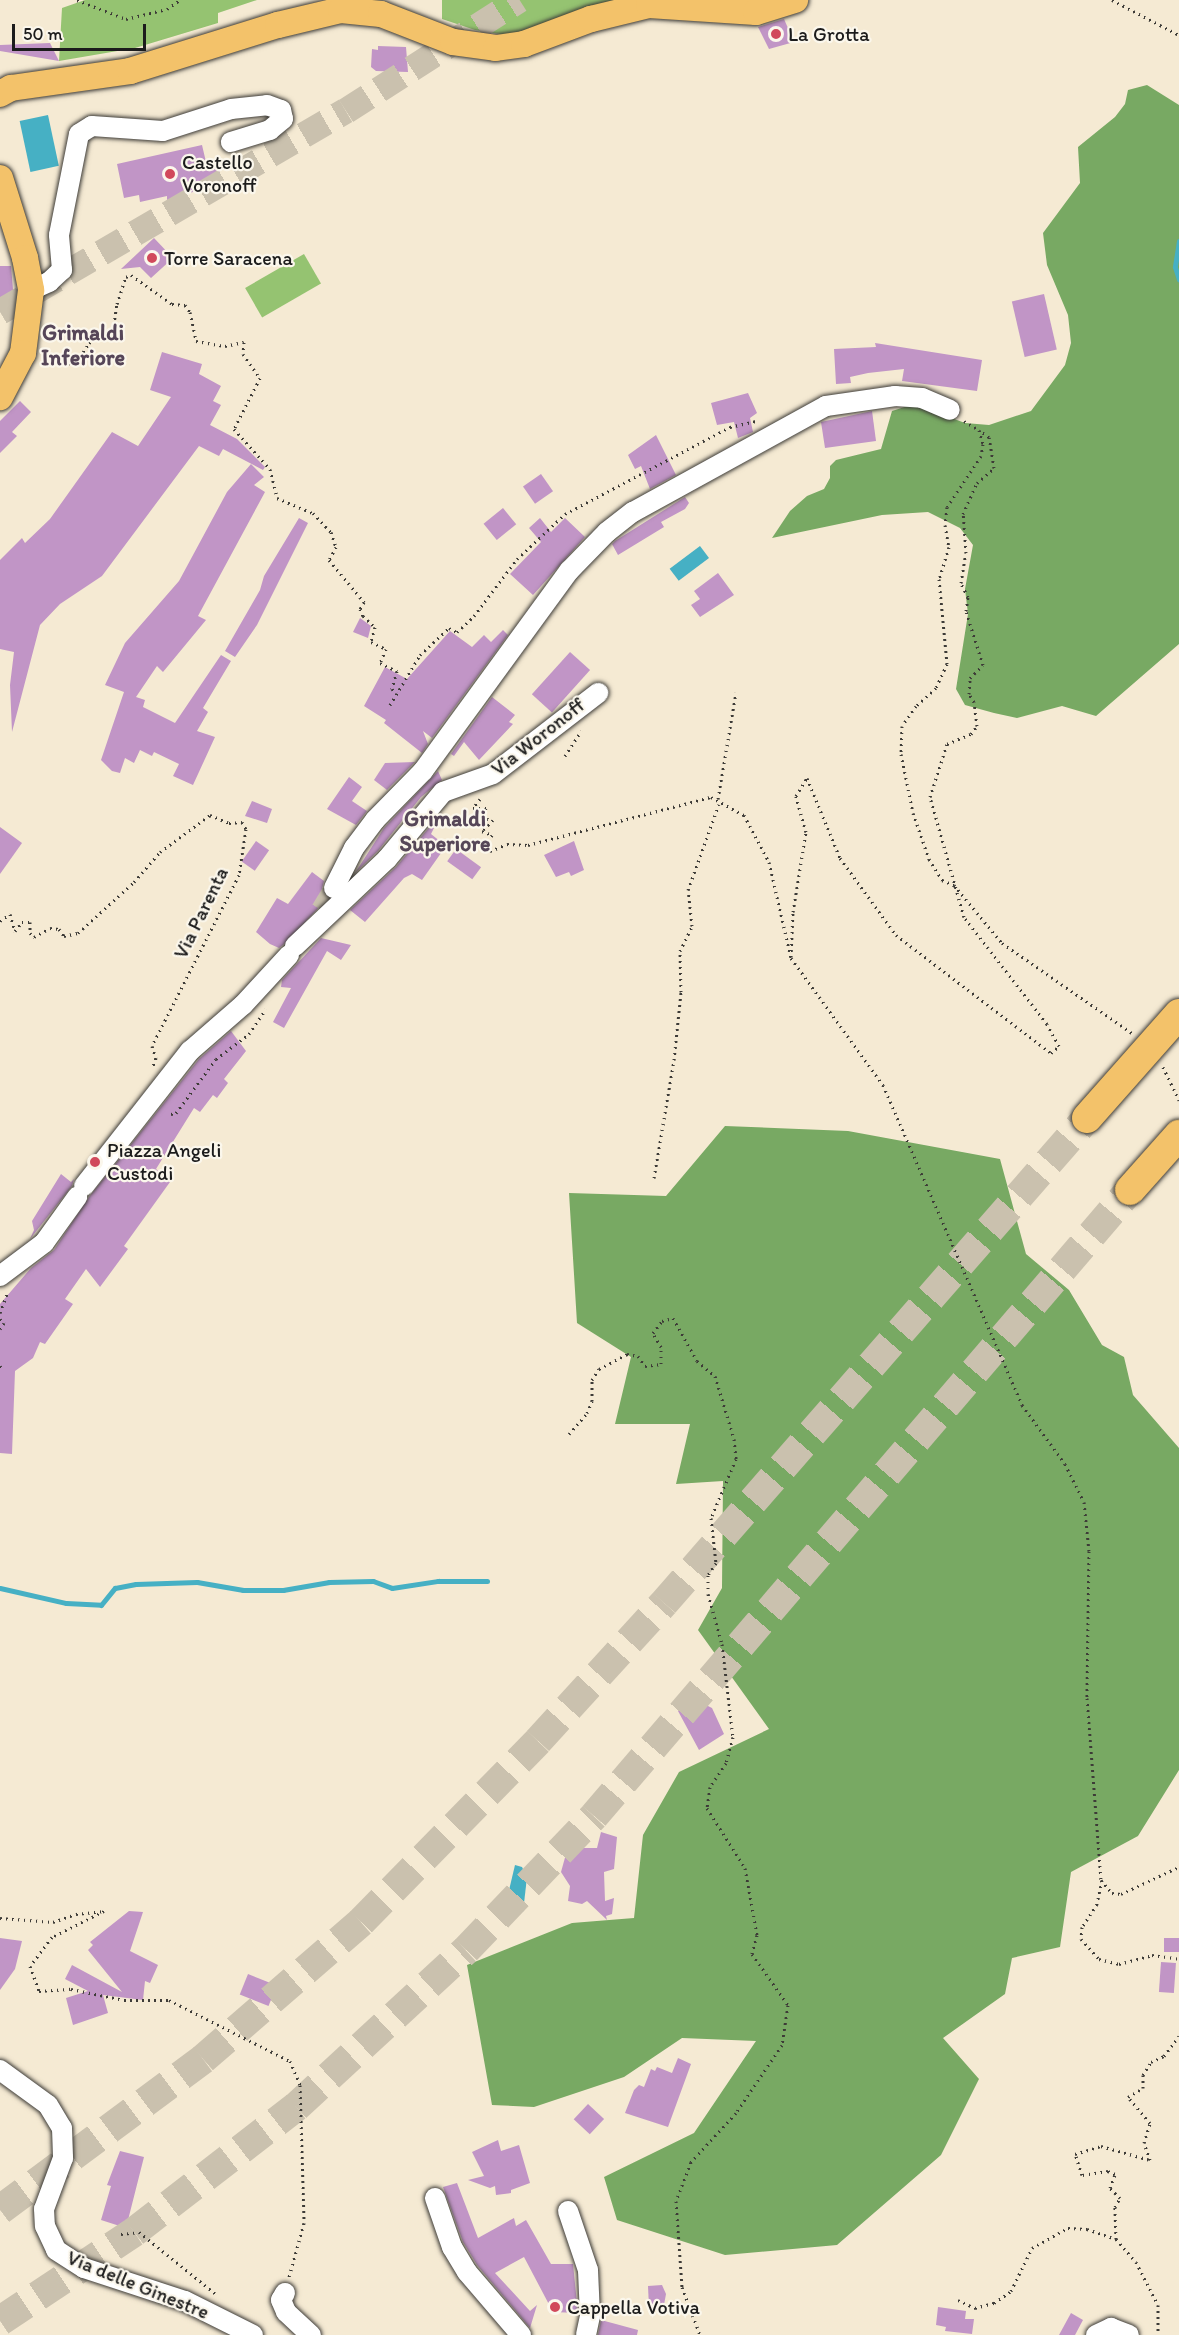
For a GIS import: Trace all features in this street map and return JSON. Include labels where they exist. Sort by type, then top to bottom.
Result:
[{"type":"highway","points":[[1087,1118],[1179,1014]]},
{"type":"highway","points":[[1130,1190],[1179,1135]]},
{"type":"main road","points":[[0,94],[11,88],[130,71],[278,25],[341,10],[381,14],[453,42],[496,48],[524,44],[591,19],[649,5],[738,13],[756,12],[795,0]]},
{"type":"main road","points":[[0,178],[25,258],[31,290],[27,337],[19,365],[0,397]]},
{"type":"street","points":[[31,290],[49,282],[62,270],[59,235],[79,134],[92,126],[163,131],[231,109],[258,106],[281,110],[283,119],[270,130],[231,142]]},
{"type":"street","points":[[334,888],[354,848],[375,820],[423,771],[569,571],[607,532],[633,512],[826,406],[895,396],[922,398],[950,410]]},
{"type":"street","name":"Via Woronoff","points":[[0,1276],[40,1248],[190,1051],[267,980],[318,916],[387,859],[445,790],[493,774],[598,693]]},
{"type":"street","name":"Via delle Ginestre","points":[[0,2070],[48,2105],[62,2128],[63,2158],[44,2209],[45,2226],[56,2250],[84,2268],[185,2301],[253,2335]]},
{"type":"street","points":[[435,2198],[452,2247],[467,2272],[521,2335]]},
{"type":"street","points":[[568,2211],[588,2270],[590,2316],[586,2335]]},
{"type":"street","points":[[285,2293],[281,2300],[286,2312],[311,2335]]},
{"type":"street","points":[[1096,2335],[1111,2328],[1129,2335]]},
{"type":"path","points":[[77,0],[126,19],[167,9],[180,0]]},
{"type":"path","points":[[1112,0],[1179,35]]},
{"type":"path","points":[[27,337],[44,350],[45,360],[68,364],[81,357],[89,343],[113,331],[117,304],[126,277],[131,275],[172,304],[185,305],[190,312],[196,341],[225,346],[244,342],[243,354],[260,378],[234,429],[270,469],[277,498],[313,513],[331,532],[336,547],[329,560],[364,602],[360,609],[363,616],[375,627],[371,642],[386,649],[380,663],[397,671],[392,686],[396,693]]},
{"type":"path","points":[[791,958],[795,901],[806,832],[796,796],[807,778],[840,858],[896,935],[1051,1053],[1059,1046],[1047,1024],[964,917],[930,797],[947,744],[971,734],[977,726],[974,702],[969,694],[970,678],[983,665],[966,611],[968,597],[961,583],[966,553],[963,514],[977,483],[994,468],[989,437],[950,410]]},
{"type":"path","points":[[979,430],[981,456],[947,507],[945,525],[950,547],[939,579],[947,664],[936,688],[916,706],[902,726],[901,754],[913,813],[929,859],[942,880],[954,885],[1002,943],[1138,1040]]},
{"type":"path","points":[[654,1178],[674,1060],[681,992],[680,951],[692,926],[688,890],[719,801],[736,693]]},
{"type":"path","points":[[473,782],[462,798],[480,799],[474,805],[475,811],[486,808],[481,819],[493,820],[482,831],[492,835],[485,846],[489,851],[507,844],[528,845],[644,816],[684,801],[719,801],[744,815],[766,853],[791,958],[883,1085],[1022,1405],[1071,1472],[1084,1502],[1089,1551],[1087,1698],[1098,1869],[1102,1880],[1112,1893],[1121,1894],[1179,1867]]},
{"type":"path","name":"Via Parenta","points":[[0,921],[10,915],[15,932],[22,922],[30,922],[30,933],[34,937],[50,928],[59,929],[64,936],[78,933],[134,882],[160,852],[210,815],[229,823],[242,822],[246,829],[239,875],[152,1046],[156,1058],[148,1074]]},
{"type":"path","points":[[171,1114],[176,1113],[216,1059],[242,1041],[262,1016],[271,998],[267,980]]},
{"type":"path","points":[[1159,1061],[1179,1100]]},
{"type":"path","points":[[569,1434],[587,1413],[592,1401],[592,1380],[599,1369],[627,1354],[638,1356],[645,1366],[661,1364],[661,1347],[653,1333],[662,1321],[673,1317],[697,1361],[715,1376],[734,1439],[736,1459],[711,1518],[716,1563],[708,1575],[708,1594],[722,1644],[734,1737],[726,1763],[710,1787],[708,1808],[745,1868],[756,1935],[752,1954],[788,2005],[782,2045],[736,2113],[691,2162],[676,2201],[682,2287],[700,2335]]},
{"type":"path","points":[[0,1319],[3,1323],[0,1329]]},
{"type":"path","points":[[1102,1880],[1097,1904],[1082,1927],[1081,1939],[1099,1959],[1119,1964],[1152,1955],[1179,1959]]},
{"type":"path","points":[[0,1918],[53,1922],[76,1914],[104,1911],[52,1937],[30,1966],[39,1991],[57,1993],[65,1989],[124,2000],[169,2000],[290,2061],[300,2085],[304,2223],[285,2293]]},
{"type":"path","points":[[1116,2239],[1115,2207],[1120,2198],[1110,2188],[1115,2174],[1108,2171],[1082,2175],[1075,2154],[1101,2145],[1149,2160],[1144,2143],[1150,2123],[1128,2097],[1143,2088],[1143,2075],[1151,2062],[1164,2056],[1179,2036]]},
{"type":"path","points":[[958,2300],[975,2308],[993,2303],[1011,2291],[1032,2248],[1068,2228],[1116,2239],[1136,2262],[1158,2306],[1158,2335]]},
{"type":"path","points":[[121,2234],[139,2232],[221,2299]]},
{"type":"green space","points":[[85,0],[257,0],[218,13],[218,23],[135,48],[59,61],[62,8]]},
{"type":"green space","points":[[442,0],[621,0],[525,33],[506,35],[475,30],[442,19]]},
{"type":"green space","points":[[1147,85],[1179,105],[1179,644],[1096,716],[1062,706],[1017,718],[994,713],[965,705],[956,689],[968,614],[965,589],[973,545],[960,528],[928,512],[882,515],[772,538],[790,511],[807,496],[824,489],[830,478],[830,466],[836,460],[881,449],[892,411],[914,404],[965,423],[989,425],[1031,411],[1065,365],[1071,343],[1068,315],[1047,265],[1043,233],[1080,183],[1078,147],[1115,117],[1125,104],[1128,90]]},
{"type":"green space","points":[[304,254],[321,283],[262,317],[245,288]]},
{"type":"green space","points":[[725,1126],[848,1131],[1000,1159],[1026,1254],[1069,1290],[1102,1345],[1124,1357],[1133,1395],[1179,1448],[1179,1770],[1138,1836],[1071,1872],[1060,1947],[1012,1958],[1005,1994],[943,2038],[979,2079],[941,2155],[837,2245],[725,2255],[617,2220],[604,2177],[694,2133],[756,2041],[682,2038],[624,2077],[534,2107],[492,2105],[467,1965],[572,1923],[634,1918],[643,1835],[679,1772],[769,1729],[698,1630],[722,1588],[723,1481],[676,1484],[690,1424],[615,1424],[631,1357],[577,1323],[569,1193],[666,1196]]},
{"type":"water","points":[[48,115],[59,166],[30,172],[20,121]]},
{"type":"water","points":[[700,546],[709,558],[679,581],[670,569]]},
{"type":"water","points":[[515,1865],[522,1867],[527,1877],[523,1912],[505,1907]]},
{"type":"building","name":"La Grotta","points":[[784,19],[794,42],[769,49],[758,27]]},
{"type":"building","points":[[50,43],[59,61],[0,51],[0,45]]},
{"type":"building","points":[[378,46],[406,47],[408,72],[376,71],[371,67],[372,49],[378,50]]},
{"type":"building","name":"Castello Voronoff","points":[[202,145],[206,162],[217,160],[222,183],[167,200],[167,196],[140,202],[139,195],[124,198],[117,164]]},
{"type":"building","name":"Torre Saracena","points":[[154,238],[173,258],[151,278],[140,267],[121,269]]},
{"type":"building","points":[[0,266],[11,266],[14,302],[0,301]]},
{"type":"building","points":[[1044,294],[1057,350],[1025,357],[1012,301]]},
{"type":"building","points":[[875,343],[982,360],[977,391],[902,381],[904,369],[868,373],[850,377],[851,383],[836,384],[834,349],[876,347]]},
{"type":"building","points":[[162,352],[202,364],[199,374],[221,386],[213,401],[221,405],[210,425],[237,439],[265,467],[263,470],[223,449],[219,456],[199,446],[102,576],[60,604],[40,625],[12,732],[10,685],[14,652],[0,649],[0,560],[22,538],[25,543],[50,519],[112,432],[138,446],[171,397],[150,390]]},
{"type":"building","points":[[748,393],[757,413],[750,418],[753,432],[738,438],[734,422],[717,425],[711,403]]},
{"type":"building","points":[[20,401],[31,412],[12,432],[17,436],[0,453],[0,421]]},
{"type":"building","points":[[872,411],[876,441],[825,448],[821,422]]},
{"type":"building","points":[[656,435],[676,475],[650,489],[641,466],[635,469],[628,455]]},
{"type":"building","points":[[251,464],[264,477],[254,485],[265,492],[198,616],[206,620],[163,672],[157,666],[136,697],[145,700],[143,707],[175,723],[221,655],[231,661],[203,708],[208,712],[197,731],[215,737],[193,785],[173,776],[179,764],[154,752],[152,756],[140,750],[134,763],[125,758],[120,773],[112,771],[101,760],[124,692],[105,685],[125,643],[179,581],[227,492]]},
{"type":"building","points":[[541,474],[553,491],[535,504],[523,487]]},
{"type":"building","points":[[685,497],[689,503],[685,509],[661,522],[664,527],[618,555],[612,544],[615,541]]},
{"type":"building","points":[[503,508],[516,524],[497,540],[484,524]]},
{"type":"building","points":[[299,518],[308,523],[257,625],[235,657],[225,651],[260,590],[264,576]]},
{"type":"building","points":[[540,518],[551,532],[565,518],[585,537],[533,595],[510,574],[541,542],[529,528]]},
{"type":"building","points":[[718,573],[734,595],[700,617],[691,605],[700,599],[694,591]]},
{"type":"building","points":[[360,618],[371,626],[368,638],[353,632]]},
{"type":"building","points":[[503,630],[508,635],[432,738],[423,731],[428,744],[422,753],[384,723],[386,720],[364,706],[385,667],[407,679],[450,631],[472,647],[484,635],[491,642]]},
{"type":"building","points":[[570,652],[590,670],[552,712],[532,694]]},
{"type":"building","points":[[492,697],[515,715],[509,722],[513,724],[479,760],[464,742],[454,756],[451,754]]},
{"type":"building","points":[[415,762],[387,790],[374,780],[385,763]]},
{"type":"building","points":[[438,771],[442,780],[421,797],[378,851],[355,873],[384,828]]},
{"type":"building","points":[[349,777],[362,787],[352,801],[367,811],[356,825],[327,809]]},
{"type":"building","points":[[252,801],[272,809],[267,823],[245,816]]},
{"type":"building","points":[[442,812],[431,834],[446,846],[422,880],[412,874],[404,878],[365,922],[350,910],[396,867]]},
{"type":"building","points":[[0,827],[22,843],[0,874]]},
{"type":"building","points":[[256,841],[269,850],[255,871],[242,861]]},
{"type":"building","points":[[574,841],[584,870],[571,876],[569,872],[556,877],[544,855]]},
{"type":"building","points":[[456,849],[481,867],[472,879],[447,861]]},
{"type":"building","points":[[312,872],[324,881],[322,889],[328,898],[283,945],[279,948],[270,944],[256,932],[277,898],[288,904]]},
{"type":"building","points":[[321,938],[351,945],[341,960],[327,951],[284,1028],[273,1022],[291,988],[281,987],[282,980]]},
{"type":"building","points":[[231,1031],[246,1051],[224,1079],[228,1083],[217,1098],[213,1095],[200,1112],[194,1108],[156,1169],[170,1182],[124,1246],[128,1249],[100,1287],[86,1269],[65,1299],[73,1304],[45,1344],[40,1342],[33,1358],[15,1371],[12,1454],[0,1453],[0,1304],[31,1268],[54,1250],[89,1197],[199,1059]]},
{"type":"building","points":[[61,1174],[71,1182],[74,1179],[72,1186],[30,1239],[34,1230],[32,1221]]},
{"type":"building","points":[[690,1703],[695,1712],[706,1705],[712,1708],[724,1734],[699,1750],[678,1711]]},
{"type":"building","points":[[601,1832],[617,1837],[614,1869],[604,1872],[605,1901],[614,1898],[612,1914],[606,1916],[607,1920],[587,1901],[582,1904],[568,1901],[570,1886],[561,1872],[566,1854],[578,1854],[579,1848],[597,1848]]},
{"type":"building","points":[[129,1911],[143,1912],[130,1951],[158,1965],[150,1983],[145,1981],[143,2000],[103,1995],[108,2013],[73,2025],[66,1998],[88,1991],[65,1979],[72,1965],[122,1992],[88,1950],[93,1945],[90,1942]]},
{"type":"building","points":[[0,1938],[22,1941],[15,1969],[0,1990]]},
{"type":"building","points":[[1164,1938],[1179,1938],[1179,1952],[1164,1952]]},
{"type":"building","points":[[1161,1962],[1176,1963],[1174,1993],[1159,1992]]},
{"type":"building","points":[[248,1974],[277,1986],[269,2006],[240,1994]]},
{"type":"building","points":[[678,2058],[691,2064],[668,2127],[625,2113],[634,2090],[639,2085],[644,2087],[651,2069],[655,2071],[657,2067],[672,2073]]},
{"type":"building","points":[[588,2104],[604,2119],[590,2134],[574,2119]]},
{"type":"building","points":[[498,2140],[501,2151],[519,2145],[530,2183],[511,2190],[511,2193],[496,2195],[495,2186],[490,2188],[468,2180],[484,2176],[472,2152]]},
{"type":"building","points":[[120,2151],[144,2157],[126,2228],[101,2220],[111,2186],[107,2185]]},
{"type":"building","points":[[457,2183],[478,2238],[514,2218],[516,2226],[526,2220],[551,2264],[573,2264],[578,2313],[553,2312],[524,2257],[495,2273],[530,2311],[537,2305],[530,2328],[477,2265],[463,2242],[443,2187]]},
{"type":"building","points":[[662,2285],[666,2294],[663,2310],[649,2308],[648,2286]]},
{"type":"building","points":[[938,2307],[966,2311],[965,2319],[974,2319],[972,2334],[945,2331],[946,2327],[936,2325]]},
{"type":"building","points":[[1071,2313],[1083,2320],[1075,2335],[1059,2335]]},
{"type":"building","points":[[601,2320],[638,2330],[637,2335],[598,2335]]},
{"type":"waterway","points":[[1179,241],[1175,267],[1179,279]]},
{"type":"waterway","points":[[0,1588],[66,1603],[101,1605],[115,1588],[136,1584],[197,1582],[243,1590],[283,1590],[329,1582],[373,1581],[392,1588],[438,1581],[487,1581]]},
{"type":"tunnel","points":[[0,312],[346,111],[519,0]]},
{"type":"tunnel","points":[[321,910],[334,888]]},
{"type":"tunnel","points":[[0,2210],[203,2059],[361,1922],[538,1741],[664,1603],[1087,1118]]},
{"type":"tunnel","points":[[0,2321],[134,2232],[296,2107],[466,1950],[594,1816],[1130,1190]]},
{"type":"place","name":"La Grotta","points":[[776,34]]},
{"type":"place","name":"Castello Voronoff","points":[[170,174]]},
{"type":"place","name":"Torre Saracena","points":[[152,258]]},
{"type":"place","name":"Piazza Angeli Custodi","points":[[95,1162]]},
{"type":"place","name":"Cappella Votiva","points":[[555,2307]]},
{"type":"district","name":"Grimaldi Inferiore","points":[[83,344]]},
{"type":"district","name":"Grimaldi Superiore","points":[[445,830]]}]
